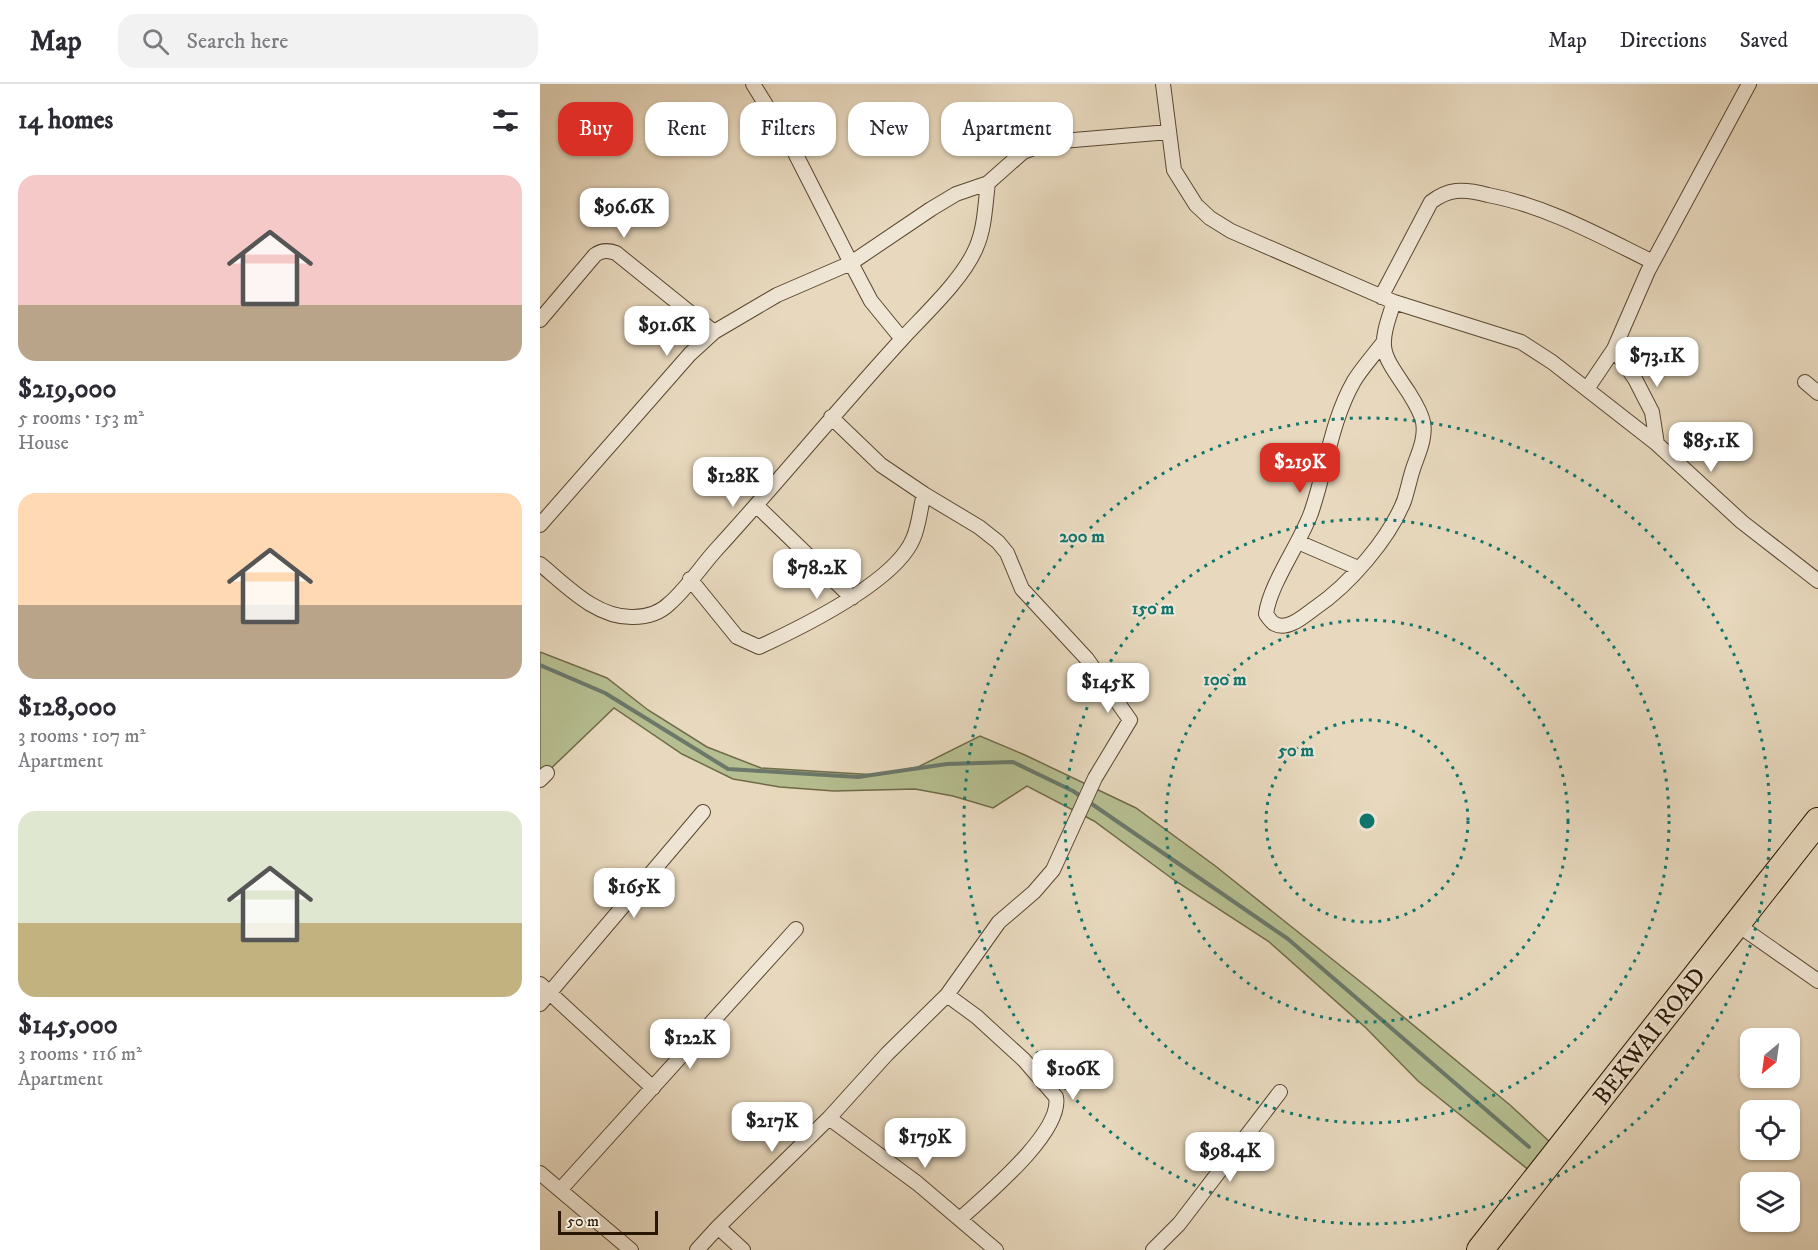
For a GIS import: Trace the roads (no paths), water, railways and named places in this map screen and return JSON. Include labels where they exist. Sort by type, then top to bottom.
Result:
[{"type":"highway","name":"BEKWAI ROAD","points":[[1480,1250],[1818,822]]},
{"type":"street","points":[[753,84],[792,147],[871,301],[902,339]]},
{"type":"street","points":[[1163,84],[1174,170],[1196,205],[1210,218],[1231,231],[1388,299],[1521,342],[1552,362],[1657,444],[1742,522],[1818,581]]},
{"type":"street","points":[[1587,389],[1614,349],[1653,262],[1749,84]]},
{"type":"street","points":[[540,525],[690,354],[714,332],[777,295],[851,263],[931,208],[956,194],[988,183],[1023,152],[1050,142],[1169,132]]},
{"type":"street","points":[[540,564],[600,611],[632,617],[654,614],[670,604],[757,506],[831,417],[937,302],[967,265],[976,248],[982,226],[988,183]]},
{"type":"street","points":[[1382,344],[1354,381],[1340,413],[1311,513],[1268,601],[1266,614],[1274,624],[1285,627],[1339,589],[1378,546],[1403,502],[1422,440],[1423,421],[1415,403],[1388,363],[1382,344],[1388,299],[1431,202],[1440,195],[1467,190],[1507,198],[1547,211],[1653,262]]},
{"type":"street","points":[[540,320],[595,255],[609,251],[616,253],[714,332]]},
{"type":"street","points":[[1614,349],[1635,379],[1652,412],[1657,444]]},
{"type":"street","points":[[1805,382],[1818,393]]},
{"type":"street","points":[[697,1250],[717,1227],[829,1118],[887,1054],[947,995],[999,922],[1034,892],[1053,870],[1095,778],[1130,720],[1087,658],[1022,589],[1007,553],[998,542],[979,527],[881,465],[831,417]]},
{"type":"street","points":[[690,579],[737,637],[759,647],[852,598],[895,564],[913,539],[924,494]]},
{"type":"street","points":[[757,506],[852,598]]},
{"type":"street","points":[[1298,542],[1358,568]]},
{"type":"street","points":[[540,1005],[545,989],[704,812]]},
{"type":"street","points":[[1738,925],[1818,981]]},
{"type":"street","points":[[560,1190],[796,928]]},
{"type":"street","points":[[545,989],[653,1088]]},
{"type":"street","points":[[947,995],[977,1017],[1024,1060],[1056,1097],[1058,1104],[1052,1123],[1041,1140],[960,1219]]},
{"type":"street","points":[[1153,1250],[1179,1224],[1280,1092]]},
{"type":"street","points":[[829,1118],[917,1183],[996,1250]]},
{"type":"street","points":[[540,1173],[630,1250]]},
{"type":"street","points":[[717,1227],[744,1250]]},
{"type":"waterway","points":[[540,665],[605,693],[728,769],[858,777],[947,764],[1013,762],[1073,791],[1288,939],[1529,1147]]}]
